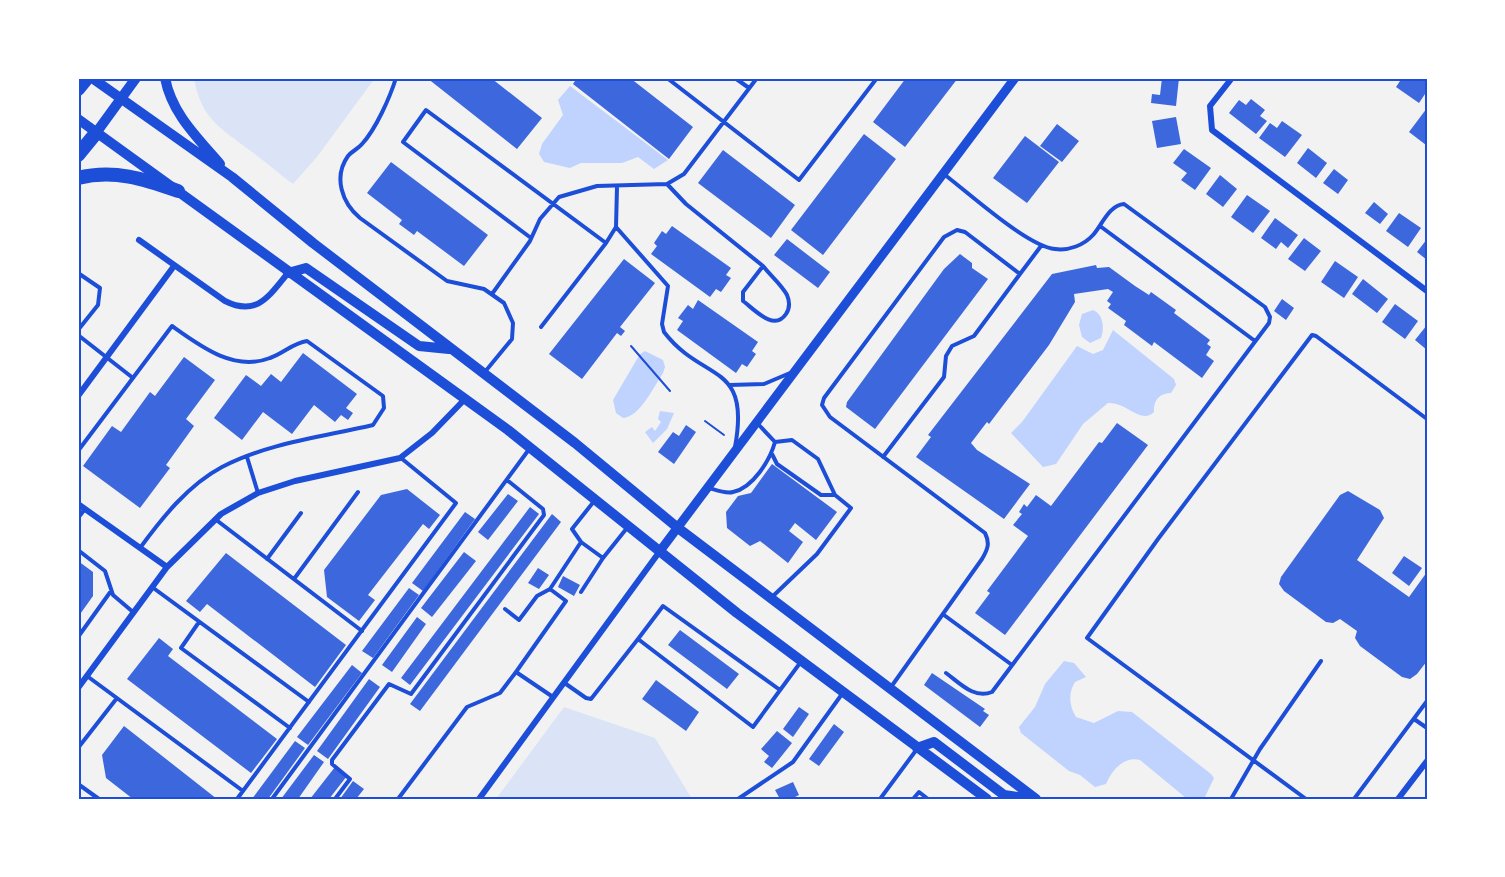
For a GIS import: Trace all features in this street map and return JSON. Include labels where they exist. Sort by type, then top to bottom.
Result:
[{"type":"highway","points":[[78,89],[87,78]]},
{"type":"highway","points":[[78,155],[96,133]]},
{"type":"highway","points":[[78,178],[101,174],[136,176],[178,191]]},
{"type":"main road","points":[[92,78],[232,177],[450,349],[575,443],[769,599],[1036,799]]},
{"type":"main road","points":[[96,133],[136,78]]},
{"type":"main road","points":[[165,78],[168,92],[181,118],[232,177]]},
{"type":"main road","points":[[78,119],[531,447],[801,663],[986,799]]},
{"type":"main road","points":[[288,273],[306,268],[419,346],[450,349]]},
{"type":"main road","points":[[917,748],[934,742],[1004,795],[1031,799]]},
{"type":"street","points":[[479,799],[566,684],[660,551],[799,369],[1015,78]]},
{"type":"street","points":[[1232,78],[1210,106],[1212,130],[1427,291]]},
{"type":"street","points":[[139,240],[174,266],[239,308],[252,307],[269,297],[288,273]]},
{"type":"street","points":[[78,396],[174,266]]},
{"type":"street","points":[[78,688],[167,567],[215,519],[258,493],[295,481],[400,458],[432,433],[465,399]]},
{"type":"street","points":[[78,504],[167,567]]},
{"type":"street","points":[[1398,799],[1427,760]]},
{"type":"lane","points":[[396,78],[390,96],[363,144],[349,155],[342,167],[340,179],[345,200],[360,218],[447,281],[484,289],[504,303],[514,332],[513,339],[483,374]]},
{"type":"lane","points":[[667,78],[799,180],[877,78]]},
{"type":"lane","points":[[735,78],[749,88]]},
{"type":"lane","points":[[492,294],[531,238],[540,219],[559,197],[597,186],[667,184],[684,174],[757,78]]},
{"type":"lane","points":[[531,238],[403,142],[426,110],[606,243]]},
{"type":"lane","points":[[944,175],[1041,246],[1057,250],[1071,248],[1092,236],[1114,207],[1119,204],[1129,206],[1270,313],[1269,323],[1256,341],[992,693],[983,696],[974,694],[946,674]]},
{"type":"lane","points":[[667,184],[686,204],[763,266],[787,294],[790,302],[789,311],[783,319],[769,321],[743,301],[743,292],[763,266]]},
{"type":"lane","points":[[541,327],[616,227],[617,187]]},
{"type":"lane","points":[[1100,226],[1256,341]]},
{"type":"lane","points":[[616,227],[668,286],[662,324],[664,332],[730,385],[740,410],[733,456]]},
{"type":"lane","points":[[889,689],[944,615],[988,550],[988,540],[984,533],[824,411],[824,398],[944,237],[951,232],[965,232],[1020,273]]},
{"type":"lane","points":[[884,457],[944,376],[946,356],[952,346],[974,336],[1041,246]]},
{"type":"lane","points":[[78,273],[100,288],[98,305],[78,333],[132,378]]},
{"type":"lane","points":[[78,451],[172,326],[220,357],[246,362],[268,359],[296,342],[307,340],[383,396],[384,408],[373,425],[263,449],[220,468],[173,507],[140,548]]},
{"type":"lane","points":[[1306,799],[1090,643],[1087,638],[1312,335],[1317,336],[1427,419]]},
{"type":"lane","points":[[730,385],[764,384],[799,369]]},
{"type":"lane","points":[[758,423],[776,442]]},
{"type":"lane","points":[[769,599],[788,585],[817,554],[851,508],[835,495],[818,459],[792,440],[776,442]]},
{"type":"lane","points":[[709,488],[731,493],[747,487],[772,454],[776,442]]},
{"type":"lane","points":[[272,799],[531,447]]},
{"type":"lane","points":[[772,454],[777,464],[821,495],[835,495]]},
{"type":"lane","points":[[247,456],[258,493]]},
{"type":"lane","points":[[237,799],[456,503],[400,458]]},
{"type":"lane","points":[[335,799],[350,779],[332,764],[346,741],[389,684],[411,694],[544,515],[543,508],[507,480]]},
{"type":"lane","points":[[294,579],[358,492]]},
{"type":"lane","points":[[596,499],[573,529],[581,542],[603,558]]},
{"type":"lane","points":[[78,518],[84,509]]},
{"type":"lane","points":[[267,559],[301,513]]},
{"type":"lane","points":[[215,519],[362,631]]},
{"type":"lane","points":[[580,592],[603,558],[629,526]]},
{"type":"lane","points":[[505,609],[519,620],[537,596],[550,589],[581,542]]},
{"type":"lane","points":[[78,550],[105,571],[111,591],[134,612]]},
{"type":"lane","points":[[152,587],[309,702]]},
{"type":"lane","points":[[398,799],[467,707],[500,693],[516,672],[566,601],[550,589]]},
{"type":"lane","points":[[78,637],[111,591]]},
{"type":"lane","points":[[566,684],[591,699],[663,606],[780,690]]},
{"type":"lane","points":[[944,615],[1012,665]]},
{"type":"lane","points":[[199,622],[181,648],[290,728]]},
{"type":"lane","points":[[638,639],[753,727],[801,663]]},
{"type":"lane","points":[[1231,799],[1253,760],[1321,662]]},
{"type":"lane","points":[[516,672],[555,699]]},
{"type":"lane","points":[[87,676],[243,791]]},
{"type":"lane","points":[[738,799],[793,762],[843,693]]},
{"type":"lane","points":[[78,747],[117,698]]},
{"type":"lane","points":[[1354,799],[1427,701]]},
{"type":"lane","points":[[1414,719],[1427,728]]},
{"type":"lane","points":[[880,799],[917,748]]},
{"type":"lane","points":[[78,784],[99,799]]},
{"type":"lane","points":[[913,799],[918,792],[928,799]]},
{"type":"path","points":[[631,346],[670,391]]},
{"type":"path","points":[[705,421],[724,435]]},
{"type":"shaded area","points":[[194,78],[375,78],[317,157],[293,184],[214,122],[202,104]]},
{"type":"shaded area","points":[[564,707],[655,738],[692,799],[496,799]]},
{"type":"water","points":[[570,86],[668,160],[654,169],[638,157],[622,163],[581,163],[570,168],[544,162],[539,154],[542,144],[563,115],[558,100]]},
{"type":"water","points":[[1093,310],[1101,318],[1103,330],[1101,338],[1090,343],[1082,337],[1079,325],[1082,314]]},
{"type":"water","points":[[1113,330],[1174,379],[1176,385],[1171,393],[1158,398],[1154,412],[1149,415],[1139,415],[1121,406],[1108,403],[1083,424],[1056,464],[1043,467],[1011,433],[1022,422],[1077,346],[1093,354],[1103,350]]},
{"type":"water","points":[[645,351],[663,360],[665,367],[641,407],[623,418],[616,413],[613,400],[640,354]]},
{"type":"water","points":[[660,411],[674,413],[667,429],[653,443],[645,432],[652,427],[655,431],[661,422],[658,419]]},
{"type":"water","points":[[1064,661],[1074,663],[1086,677],[1075,682],[1070,695],[1076,717],[1094,723],[1118,711],[1132,712],[1211,774],[1214,778],[1204,799],[1186,798],[1140,760],[1134,759],[1119,765],[1106,784],[1095,787],[1080,775],[1069,771],[1021,733],[1019,727],[1035,707],[1045,684]]},
{"type":"building","points":[[427,78],[491,78],[542,118],[517,149]]},
{"type":"building","points":[[577,78],[630,78],[693,127],[669,159],[573,84]]},
{"type":"building","points":[[906,78],[958,78],[905,147],[873,122]]},
{"type":"building","points":[[1162,78],[1179,78],[1176,106],[1151,103],[1152,94],[1160,95]]},
{"type":"building","points":[[1402,78],[1427,78],[1427,91],[1419,103],[1396,87]]},
{"type":"building","points":[[1251,99],[1265,110],[1260,116],[1267,121],[1256,134],[1229,113],[1239,100],[1246,105]]},
{"type":"building","points":[[1427,108],[1427,144],[1426,145],[1409,132]]},
{"type":"building","points":[[1176,117],[1181,144],[1157,148],[1152,121]]},
{"type":"building","points":[[1282,121],[1302,135],[1285,157],[1259,138],[1270,123],[1277,128]]},
{"type":"building","points":[[1057,124],[1079,141],[1062,162],[1040,146]]},
{"type":"building","points":[[864,134],[896,159],[823,255],[791,230]]},
{"type":"building","points":[[1025,136],[1059,162],[1027,203],[993,178]]},
{"type":"building","points":[[1308,148],[1327,163],[1316,178],[1297,163]]},
{"type":"building","points":[[1184,149],[1211,168],[1195,190],[1181,180],[1187,173],[1173,163]]},
{"type":"building","points":[[723,150],[795,205],[771,238],[698,183]]},
{"type":"building","points":[[391,162],[488,235],[464,266],[417,231],[414,235],[399,224],[402,220],[367,193]]},
{"type":"building","points":[[1334,169],[1348,180],[1338,194],[1323,183]]},
{"type":"building","points":[[1220,175],[1237,189],[1223,207],[1206,194]]},
{"type":"building","points":[[1247,195],[1270,211],[1253,233],[1231,217]]},
{"type":"building","points":[[1374,202],[1388,214],[1380,224],[1365,213]]},
{"type":"building","points":[[1399,213],[1421,228],[1408,247],[1386,231]]},
{"type":"building","points":[[1275,218],[1298,235],[1288,248],[1281,242],[1276,249],[1261,238]]},
{"type":"building","points":[[672,226],[731,268],[726,275],[731,278],[721,292],[716,289],[710,297],[651,254],[657,246],[654,243],[662,231],[666,234]]},
{"type":"building","points":[[1304,238],[1321,251],[1305,271],[1288,259]]},
{"type":"building","points":[[787,239],[830,272],[818,288],[774,255]]},
{"type":"building","points":[[1427,239],[1427,260],[1417,252]]},
{"type":"building","points":[[960,254],[972,263],[972,268],[988,279],[875,429],[846,407],[847,402],[944,269]]},
{"type":"building","points":[[624,259],[655,283],[620,327],[625,331],[621,336],[617,333],[582,379],[549,354]]},
{"type":"building","points":[[1335,261],[1358,277],[1344,298],[1321,282]]},
{"type":"building","points":[[1096,265],[1097,268],[1109,267],[1149,295],[1151,292],[1176,310],[1174,313],[1210,340],[1207,344],[1211,347],[1206,355],[1214,361],[1202,378],[1154,342],[1152,346],[1124,325],[1126,321],[1108,308],[1111,304],[1107,301],[1113,292],[1108,289],[1074,294],[1075,302],[1049,345],[989,424],[987,422],[971,443],[977,450],[1030,484],[1004,519],[916,457],[931,437],[928,435],[1052,274]]},
{"type":"building","points":[[1363,279],[1388,299],[1377,313],[1352,294]]},
{"type":"building","points":[[1282,299],[1294,308],[1286,320],[1274,311]]},
{"type":"building","points":[[698,300],[758,342],[752,351],[756,354],[747,367],[742,364],[736,373],[677,330],[683,321],[678,318],[688,305],[693,309]]},
{"type":"building","points":[[1395,304],[1418,321],[1405,339],[1382,322]]},
{"type":"building","points":[[1427,325],[1427,350],[1415,340]]},
{"type":"building","points":[[303,353],[357,394],[346,408],[353,413],[348,420],[341,415],[335,422],[314,405],[292,434],[263,412],[242,440],[214,418],[246,375],[261,386],[271,374],[281,382]]},
{"type":"building","points":[[184,357],[215,380],[186,419],[194,426],[166,465],[170,468],[140,508],[83,466],[112,426],[121,432],[150,392],[155,396]]},
{"type":"building","points":[[1117,423],[1148,445],[1005,635],[975,613],[990,593],[987,591],[1028,536],[1013,525],[1022,514],[1019,512],[1024,504],[1027,507],[1036,495],[1051,506],[1099,442],[1102,443]]},
{"type":"building","points":[[686,425],[696,432],[674,464],[658,452],[673,432],[679,436]]},
{"type":"building","points":[[772,464],[837,512],[816,540],[795,523],[789,531],[803,542],[788,563],[760,541],[750,546],[727,528],[726,512],[738,496],[751,493]]},
{"type":"building","points":[[407,489],[440,515],[429,529],[423,524],[368,595],[375,600],[359,621],[327,597],[324,570],[381,495]]},
{"type":"building","points":[[1348,491],[1380,510],[1384,518],[1357,560],[1409,597],[1427,572],[1427,661],[1410,679],[1402,677],[1360,646],[1355,638],[1357,631],[1340,619],[1333,623],[1326,622],[1284,591],[1279,584],[1281,577],[1340,495]]},
{"type":"building","points":[[508,494],[518,501],[488,540],[478,532]]},
{"type":"building","points":[[530,507],[539,514],[410,685],[401,678]]},
{"type":"building","points":[[465,512],[475,519],[423,591],[412,583]]},
{"type":"building","points":[[552,514],[561,522],[420,711],[410,704]]},
{"type":"building","points":[[464,552],[476,561],[432,617],[421,608]]},
{"type":"building","points":[[226,553],[346,645],[315,687],[207,604],[200,612],[186,601]]},
{"type":"building","points":[[1404,556],[1422,568],[1409,586],[1392,573]]},
{"type":"building","points":[[78,561],[93,572],[93,596],[78,617]]},
{"type":"building","points":[[538,568],[549,575],[539,589],[528,583]]},
{"type":"building","points":[[563,576],[580,585],[574,596],[558,587]]},
{"type":"building","points":[[409,588],[419,595],[373,658],[362,651]]},
{"type":"building","points":[[417,617],[426,624],[392,672],[382,665]]},
{"type":"building","points":[[680,630],[739,674],[727,689],[668,645]]},
{"type":"building","points":[[159,638],[173,649],[168,656],[277,739],[251,773],[127,679]]},
{"type":"building","points":[[352,665],[362,673],[308,745],[297,737]]},
{"type":"building","points":[[932,673],[985,709],[983,711],[989,715],[980,727],[924,685]]},
{"type":"building","points":[[369,679],[380,687],[328,759],[317,751]]},
{"type":"building","points":[[656,680],[699,712],[686,731],[642,699]]},
{"type":"building","points":[[799,707],[809,714],[793,737],[783,729]]},
{"type":"building","points":[[834,724],[844,732],[819,766],[809,759]]},
{"type":"building","points":[[124,726],[217,799],[133,799],[106,778],[102,755]]},
{"type":"building","points":[[777,731],[792,743],[772,768],[764,762],[769,756],[761,749]]},
{"type":"building","points":[[295,741],[305,748],[268,799],[252,799]]},
{"type":"building","points":[[314,755],[324,762],[298,799],[281,799]]},
{"type":"building","points":[[335,767],[347,776],[329,799],[310,799]]},
{"type":"building","points":[[353,781],[364,789],[356,799],[340,799]]},
{"type":"building","points":[[793,782],[799,795],[791,799],[780,799],[775,790]]}]
